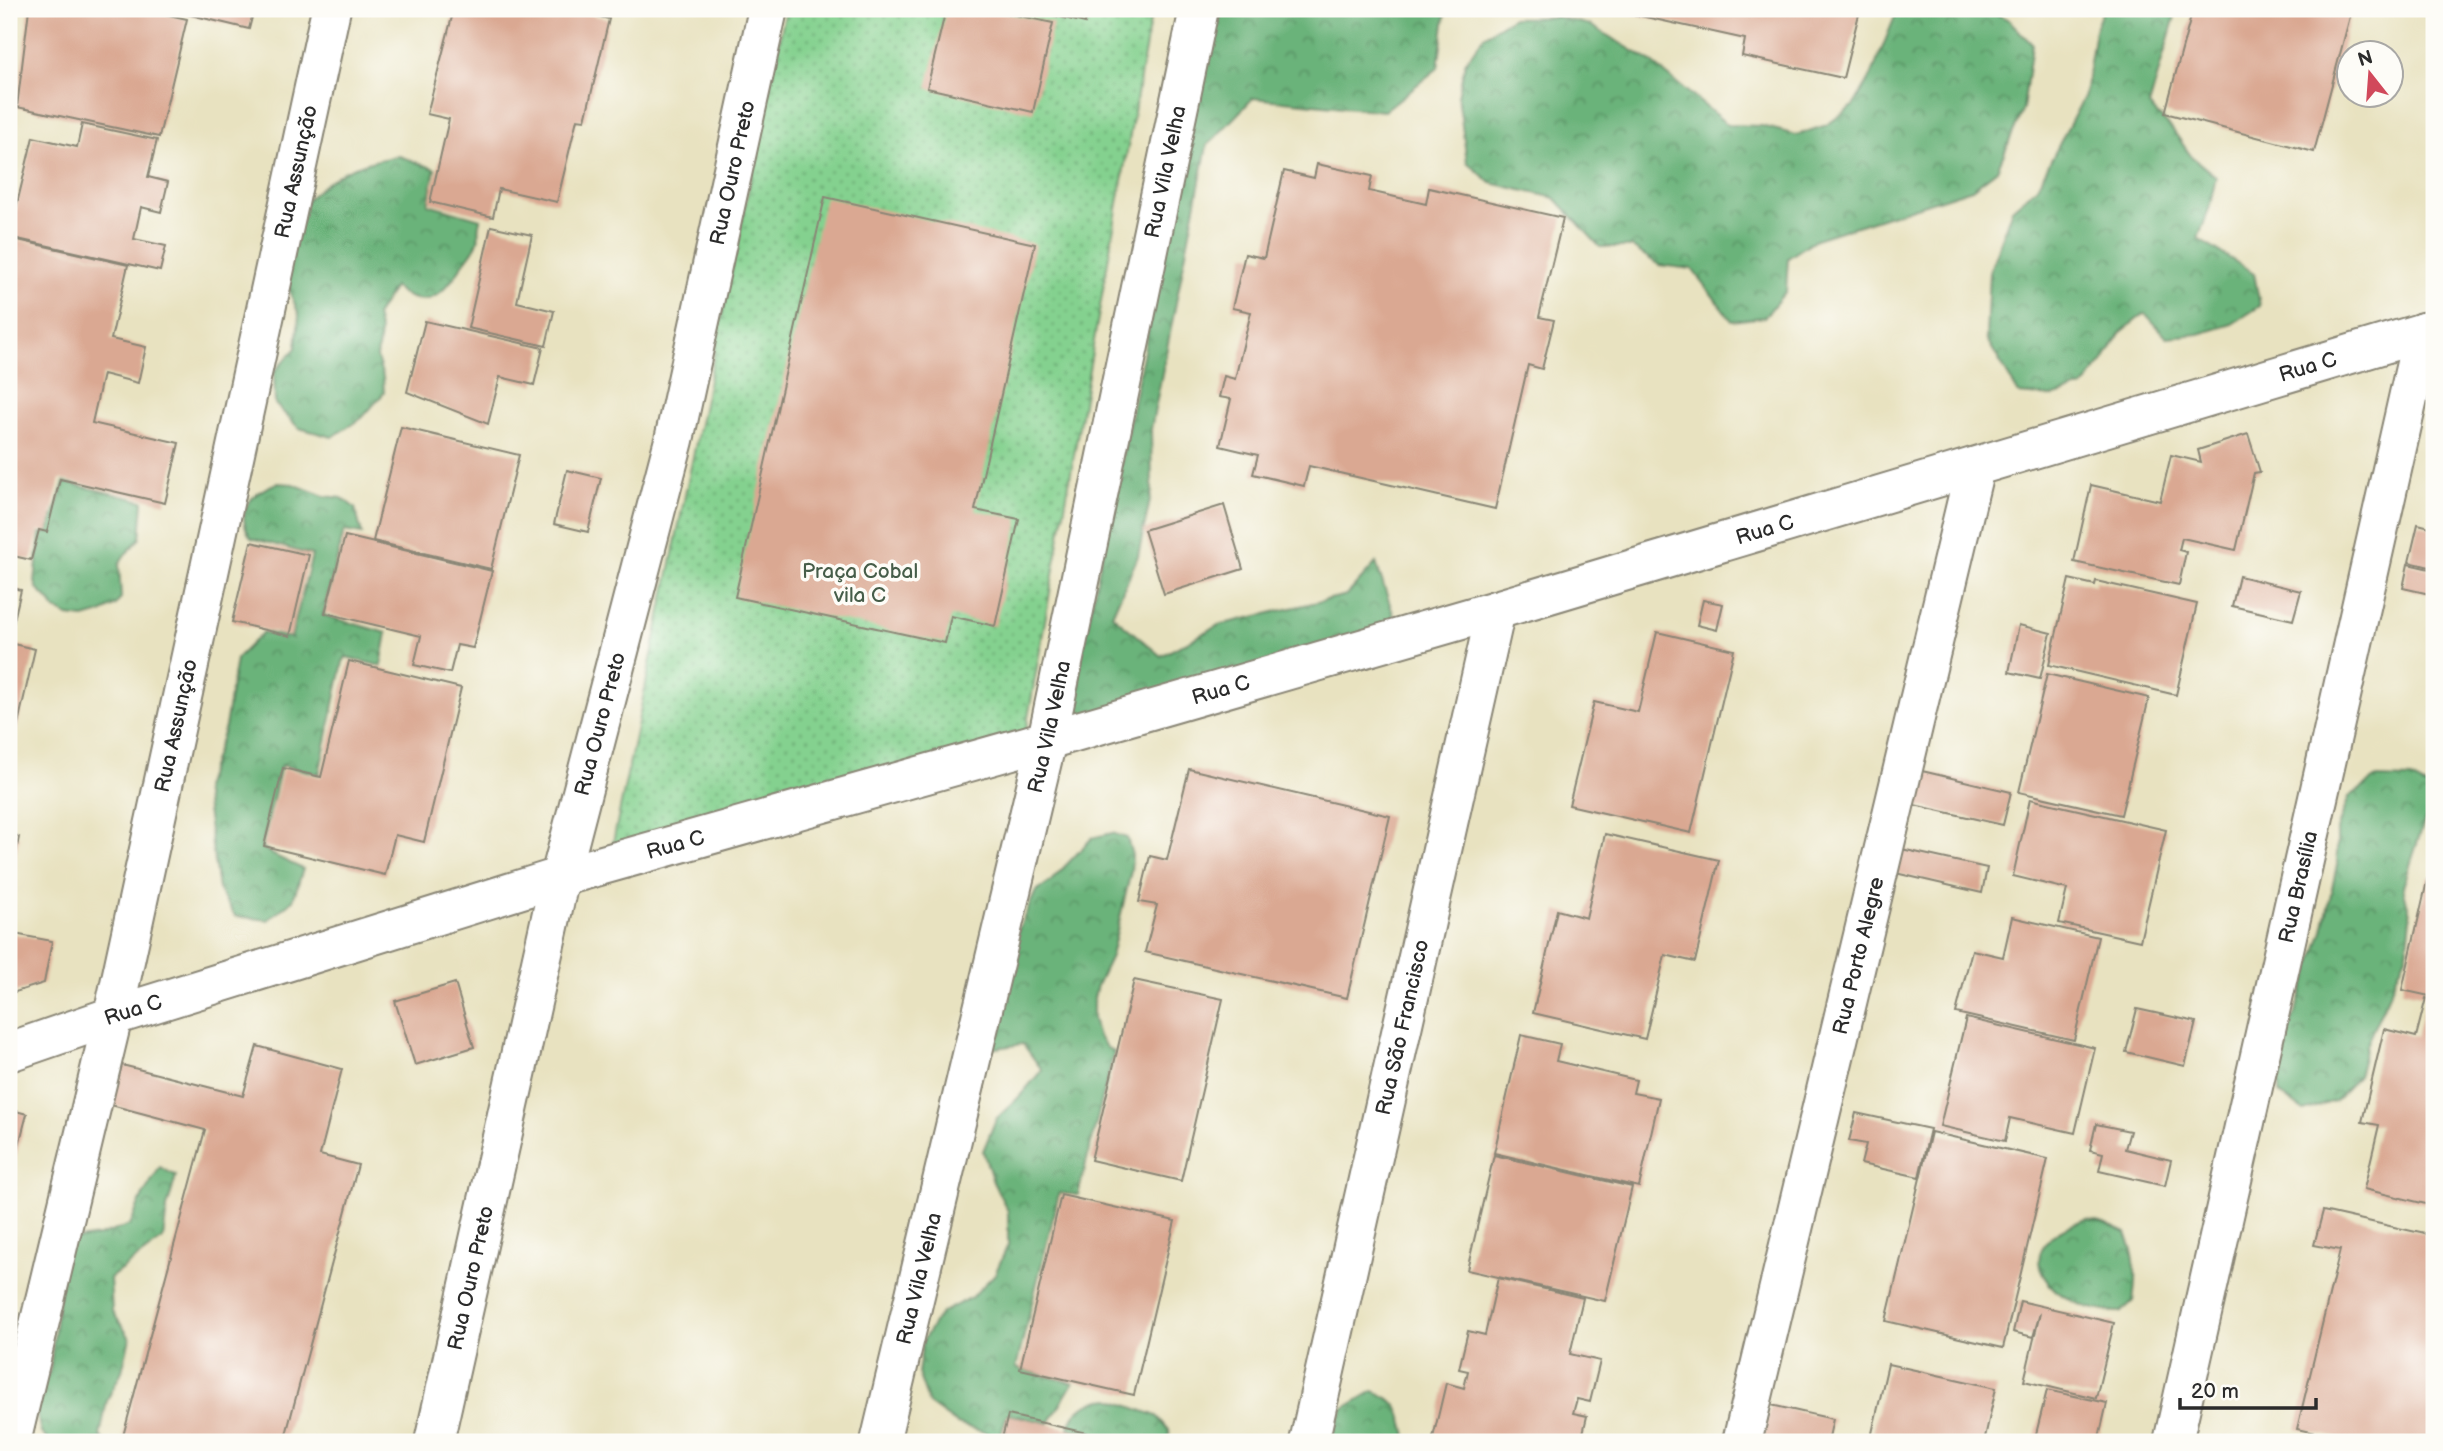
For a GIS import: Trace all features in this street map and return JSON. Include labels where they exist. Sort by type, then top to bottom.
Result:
[{"type":"street","name":"Rua Assunção","points":[[11,1442],[113,1016],[331,9]]},
{"type":"street","name":"Rua Ouro Preto","points":[[434,1442],[561,877],[674,440],[768,9]]},
{"type":"street","name":"Rua Vila Velha","points":[[880,1442],[1047,740],[1199,9]]},
{"type":"street","name":"Rua C","points":[[9,1052],[113,1016],[561,877],[1496,610],[2428,330]]},
{"type":"street","name":"Rua Brasília","points":[[2173,1442],[2428,330]]},
{"type":"street","name":"Rua Porto Alegre","points":[[1742,1442],[1975,467]]},
{"type":"street","name":"Rua São Francisco","points":[[1309,1442],[1496,610]]},
{"type":"green space","name":"Praça Cobal vila C","points":[[786,9],[1152,9],[1025,735],[611,852]]},
{"type":"green space","points":[[1214,9],[1446,9],[1438,68],[1384,111],[1253,98],[1207,146],[1151,429],[1152,491],[1138,556],[1112,615],[1161,656],[1219,625],[1347,595],[1376,563],[1397,625],[1068,721]]},
{"type":"green space","points":[[1898,9],[1987,9],[2009,20],[2032,44],[2023,109],[1997,170],[1972,189],[1816,239],[1788,258],[1786,291],[1764,317],[1732,321],[1692,269],[1659,265],[1632,247],[1600,247],[1555,198],[1491,183],[1467,162],[1458,96],[1465,63],[1484,36],[1512,18],[1557,17],[1590,25],[1650,61],[1728,125],[1762,126],[1796,135],[1827,125],[1854,105],[1871,76]]},
{"type":"green space","points":[[2103,9],[2177,9],[2149,106],[2172,129],[2191,156],[2216,177],[2209,209],[2198,239],[2254,273],[2260,306],[2232,324],[2199,334],[2167,337],[2145,313],[2120,333],[2104,361],[2083,387],[2052,397],[2019,394],[1986,338],[1989,273],[2012,209],[2037,187],[2085,95],[2095,30]]},
{"type":"green space","points":[[399,156],[435,169],[428,204],[481,219],[478,241],[449,284],[434,297],[416,299],[394,287],[376,316],[380,332],[377,358],[383,377],[384,393],[362,418],[332,437],[299,428],[275,404],[274,372],[296,348],[299,315],[287,284],[289,219],[314,193],[337,176],[364,164]]},
{"type":"green space","points":[[64,482],[143,501],[140,538],[119,564],[121,598],[116,605],[84,618],[68,616],[54,608],[38,590],[35,582],[40,533],[48,533]]},
{"type":"green space","points":[[277,483],[293,484],[324,496],[342,498],[355,508],[362,534],[344,531],[323,615],[387,633],[381,666],[346,657],[343,662],[319,774],[281,765],[262,847],[303,869],[293,900],[268,920],[235,916],[218,889],[204,788],[225,727],[236,659],[263,632],[291,638],[312,555],[251,538],[246,528],[244,519],[248,504],[260,492]]},
{"type":"green space","points":[[2377,778],[2411,779],[2434,791],[2434,802],[2424,822],[2403,887],[2411,918],[2407,953],[2366,1045],[2358,1076],[2335,1101],[2304,1111],[2279,1093],[2279,1060],[2323,931],[2337,865],[2337,830],[2349,797]]},
{"type":"green space","points":[[1112,833],[1127,838],[1132,855],[1131,871],[1111,956],[1097,985],[1093,1018],[1097,1034],[1106,1047],[1114,1052],[1078,1195],[1059,1193],[1016,1368],[1073,1383],[1049,1423],[1007,1414],[999,1442],[983,1442],[988,1433],[957,1424],[929,1404],[918,1373],[923,1340],[941,1313],[972,1297],[995,1274],[1008,1245],[1008,1211],[993,1182],[983,1151],[996,1119],[1042,1070],[1023,1044],[989,1049],[1006,957],[1036,891],[1050,882],[1092,838]]},
{"type":"green space","points":[[160,1167],[176,1176],[167,1208],[163,1239],[110,1278],[112,1311],[130,1338],[122,1371],[107,1400],[100,1436],[106,1442],[50,1442],[41,1433],[34,1401],[50,1371],[65,1241],[99,1236],[130,1225],[143,1195]]},
{"type":"green space","points":[[2087,1219],[2126,1233],[2135,1266],[2134,1292],[2133,1301],[2121,1312],[2096,1309],[2074,1302],[2056,1290],[2044,1276],[2039,1261],[2044,1245],[2059,1231]]},
{"type":"green space","points":[[1373,1391],[1395,1404],[1408,1442],[1329,1442],[1343,1409]]},
{"type":"green space","points":[[1110,1399],[1157,1416],[1169,1430],[1170,1442],[1114,1442],[1114,1438],[1069,1428],[1075,1415],[1084,1406]]},
{"type":"building","points":[[29,9],[142,9],[187,19],[159,137],[17,107]]},
{"type":"building","points":[[166,9],[254,9],[249,29]]},
{"type":"building","points":[[454,9],[566,9],[609,19],[585,120],[577,119],[557,202],[499,189],[493,217],[430,202],[449,119],[427,114]]},
{"type":"building","points":[[946,9],[987,9],[1053,23],[1033,112],[927,88]]},
{"type":"building","points":[[1027,9],[1088,9],[1085,23]]},
{"type":"building","points":[[1609,9],[1860,10],[1843,78],[1742,56],[1745,39]]},
{"type":"building","points":[[2193,9],[2352,9],[2344,38],[2334,38],[2334,77],[2314,152],[2165,113]]},
{"type":"building","points":[[82,124],[157,140],[148,177],[168,182],[161,212],[141,207],[134,239],[166,246],[160,271],[9,237],[33,137],[77,147]]},
{"type":"building","points":[[1317,164],[1372,176],[1369,191],[1426,204],[1429,188],[1563,218],[1539,317],[1554,320],[1542,369],[1528,365],[1495,509],[1309,466],[1304,486],[1253,474],[1258,455],[1220,446],[1231,399],[1219,397],[1224,376],[1235,379],[1251,312],[1232,308],[1245,254],[1264,258],[1284,171],[1314,178]]},
{"type":"building","points":[[825,197],[1035,244],[975,510],[1019,519],[995,626],[951,616],[945,643],[735,597]]},
{"type":"building","points":[[491,226],[532,235],[517,302],[554,311],[546,346],[468,328]]},
{"type":"building","points":[[9,238],[128,265],[111,339],[146,347],[138,383],[103,374],[92,423],[179,443],[165,503],[60,479],[47,532],[39,530],[31,560],[9,555]]},
{"type":"building","points":[[425,321],[543,348],[534,385],[500,377],[488,424],[407,392]]},
{"type":"building","points":[[401,427],[519,455],[491,569],[373,541]]},
{"type":"building","points":[[2248,434],[2260,472],[2254,473],[2236,550],[2182,538],[2179,550],[2186,552],[2179,585],[2074,562],[2091,485],[2160,501],[2171,455],[2201,462],[2198,450]]},
{"type":"building","points":[[567,470],[601,478],[588,532],[554,524]]},
{"type":"building","points":[[1224,505],[1243,569],[1164,594],[1144,530]]},
{"type":"building","points":[[2418,524],[2434,528],[2434,568],[2409,562]]},
{"type":"building","points":[[345,536],[492,571],[473,648],[457,645],[450,673],[414,665],[421,636],[325,613]]},
{"type":"building","points":[[251,542],[309,555],[290,636],[232,622]]},
{"type":"building","points":[[2408,564],[2434,570],[2434,595],[2403,588]]},
{"type":"building","points":[[2239,576],[2301,591],[2293,620],[2232,606]]},
{"type":"building","points":[[2069,579],[2095,585],[2096,581],[2197,604],[2176,695],[2049,665]]},
{"type":"building","points":[[9,587],[21,590],[10,637],[9,637]]},
{"type":"building","points":[[1703,600],[1723,604],[1717,630],[1697,625]]},
{"type":"building","points":[[2019,625],[2051,633],[2040,679],[2009,672]]},
{"type":"building","points":[[1657,632],[1734,650],[1691,833],[1569,805],[1594,702],[1638,712]]},
{"type":"building","points":[[9,643],[35,649],[10,759],[9,759]]},
{"type":"building","points":[[349,661],[461,688],[424,842],[395,835],[385,875],[264,846],[283,768],[321,777]]},
{"type":"building","points":[[2047,674],[2149,698],[2121,815],[2019,792]]},
{"type":"building","points":[[1189,769],[1390,816],[1347,998],[1145,952],[1157,905],[1139,902],[1150,856],[1167,860]]},
{"type":"building","points":[[1922,771],[2011,792],[2003,825],[1914,805]]},
{"type":"building","points":[[2030,799],[2166,830],[2140,941],[2059,923],[2067,889],[2013,876]]},
{"type":"building","points":[[1605,834],[1719,860],[1695,962],[1665,955],[1645,1039],[1533,1013],[1557,910],[1586,918]]},
{"type":"building","points":[[9,835],[19,837],[10,883],[9,883]]},
{"type":"building","points":[[1897,848],[1987,868],[1982,893],[1891,872]]},
{"type":"building","points":[[2428,877],[2434,878],[2434,997],[2402,990]]},
{"type":"building","points":[[2012,917],[2098,937],[2074,1040],[1956,1013],[1972,950],[2003,957]]},
{"type":"building","points":[[9,933],[52,941],[44,983],[9,994]]},
{"type":"building","points":[[1134,980],[1223,999],[1181,1181],[1091,1160]]},
{"type":"building","points":[[455,983],[474,1047],[415,1065],[395,1001]]},
{"type":"building","points":[[2426,998],[2434,1000],[2434,1206],[2364,1189],[2379,1125],[2362,1122],[2384,1029],[2416,1037]]},
{"type":"building","points":[[2137,1009],[2196,1022],[2185,1066],[2126,1052]]},
{"type":"building","points":[[1966,1018],[2095,1048],[2075,1133],[2010,1118],[2005,1141],[1940,1126]]},
{"type":"building","points":[[1521,1035],[1560,1044],[1556,1061],[1636,1080],[1633,1093],[1659,1098],[1639,1187],[1494,1153]]},
{"type":"building","points":[[257,1046],[342,1069],[320,1155],[358,1165],[284,1442],[149,1442],[123,1436],[205,1130],[111,1105],[122,1065],[243,1096]]},
{"type":"building","points":[[12,1110],[27,1114],[10,1179],[9,1120]]},
{"type":"building","points":[[1856,1113],[1930,1129],[1919,1177],[1861,1164],[1866,1144],[1849,1141]]},
{"type":"building","points":[[2096,1124],[2130,1131],[2125,1149],[2171,1160],[2165,1186],[2099,1171],[2103,1153],[2090,1150]]},
{"type":"building","points":[[1931,1132],[2048,1159],[2003,1348],[1886,1321]]},
{"type":"building","points":[[1494,1155],[1632,1187],[1605,1301],[1467,1270]]},
{"type":"building","points":[[1061,1195],[1175,1221],[1134,1395],[1020,1369]]},
{"type":"building","points":[[2323,1211],[2434,1236],[2434,1442],[2354,1442],[2297,1429],[2340,1250],[2314,1245]]},
{"type":"building","points":[[1498,1278],[1583,1298],[1570,1354],[1600,1361],[1590,1402],[1577,1399],[1573,1413],[1587,1416],[1581,1442],[1432,1442],[1446,1383],[1464,1388],[1468,1371],[1459,1369],[1468,1331],[1485,1335]]},
{"type":"building","points":[[2020,1301],[2114,1323],[2096,1398],[2024,1381],[2040,1313],[2033,1337],[2013,1332]]},
{"type":"building","points":[[1888,1364],[1996,1388],[1984,1442],[1870,1442]]},
{"type":"building","points":[[2047,1390],[2107,1403],[2098,1442],[2034,1442]]},
{"type":"building","points":[[1771,1405],[1833,1419],[1828,1442],[1762,1442]]},
{"type":"building","points":[[1008,1415],[1113,1439],[1113,1442],[1001,1442]]}]
